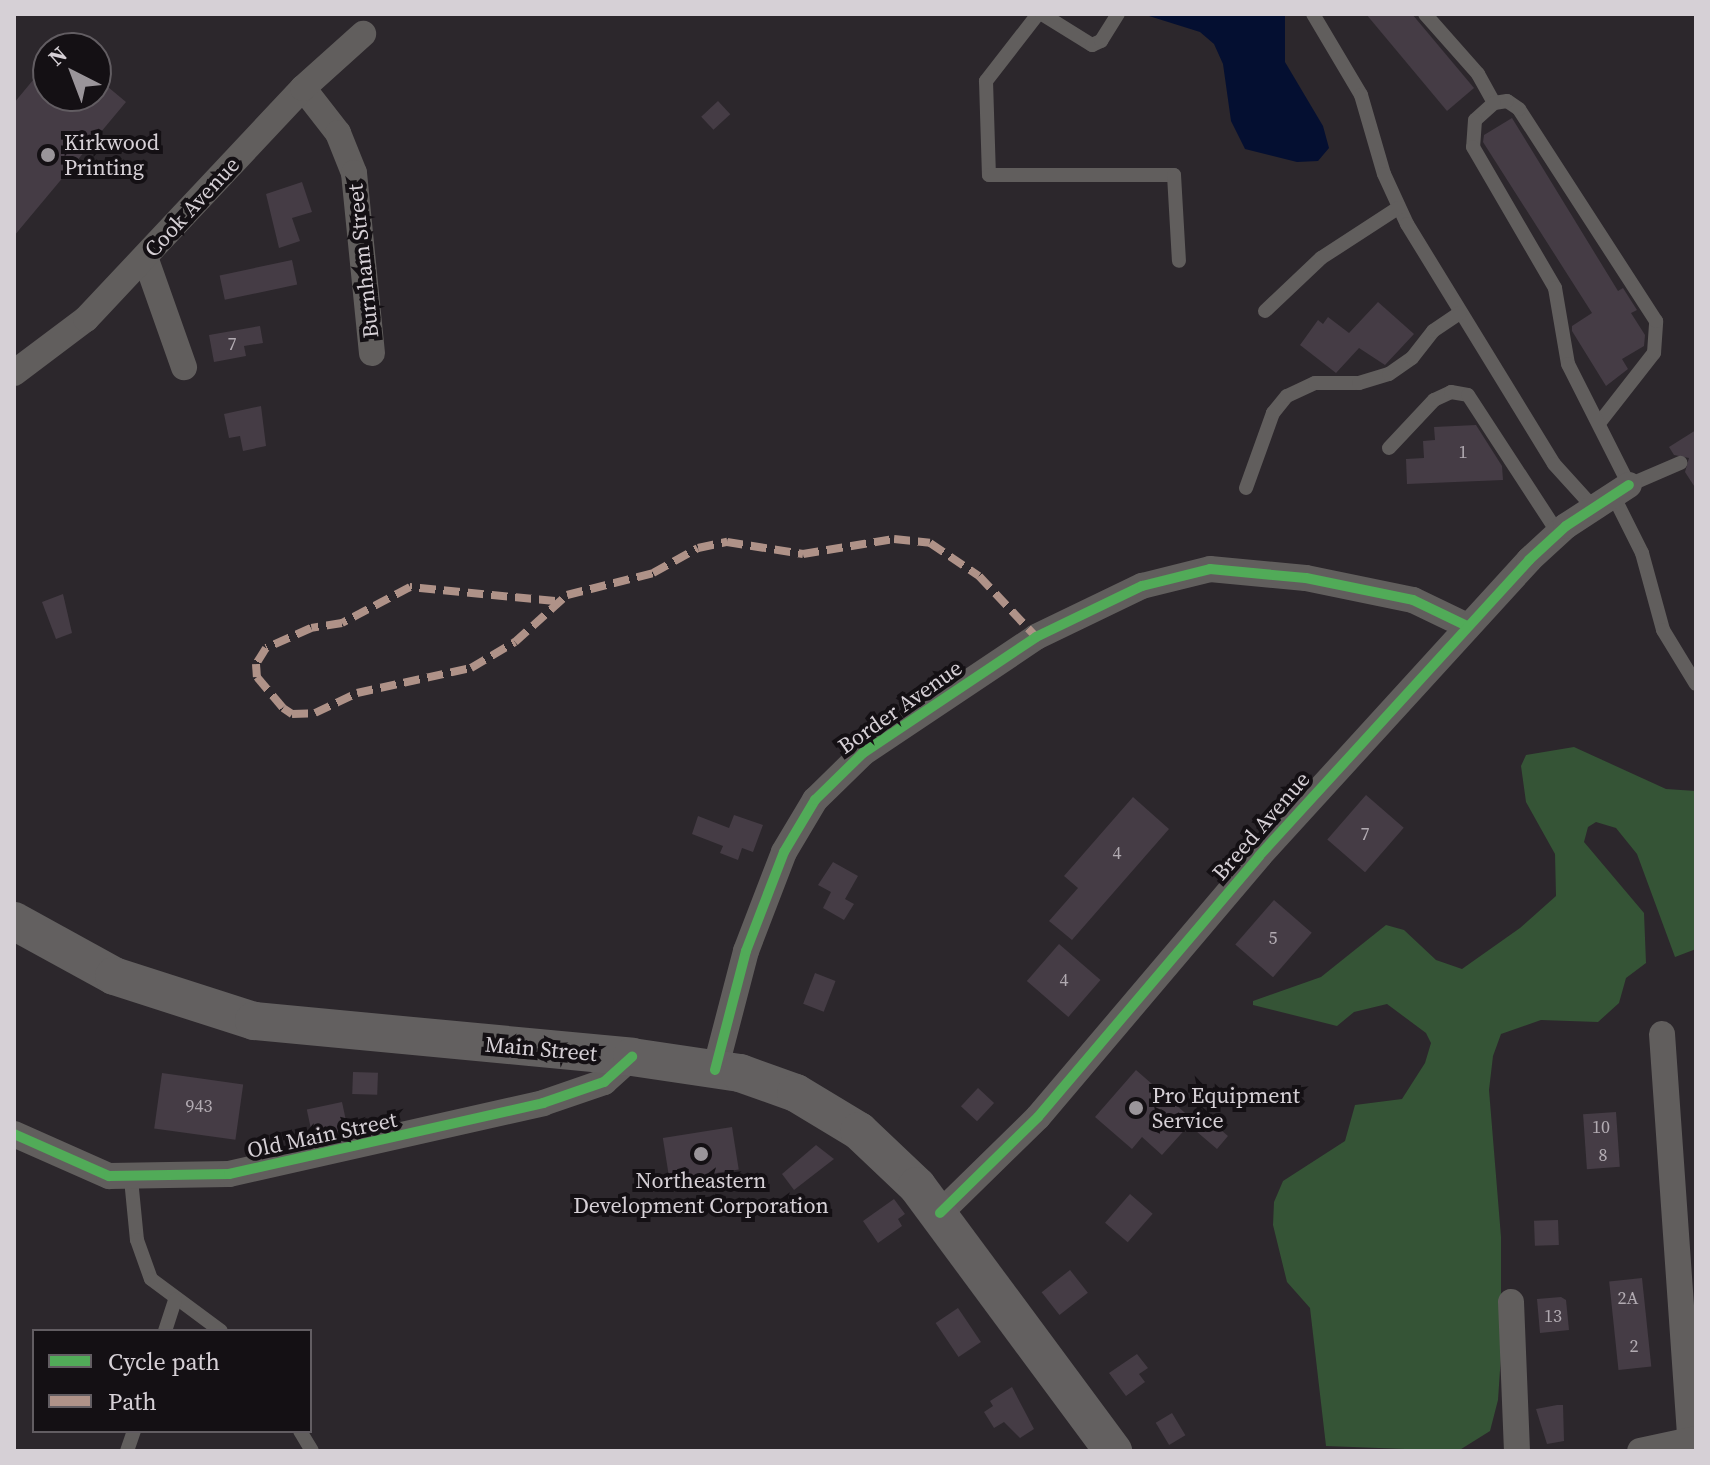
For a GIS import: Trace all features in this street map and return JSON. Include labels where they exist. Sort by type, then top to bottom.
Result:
[{"type":"main road","name":"Main Street","points":[[14,921],[114,976],[229,1016],[325,1031],[632,1057],[715,1070],[775,1084],[839,1117],[894,1161],[940,1213],[1113,1451]]},
{"type":"street","name":"Cook Avenue","points":[[14,373],[75,329],[303,88],[363,34]]},
{"type":"street","name":"Burnham Street","points":[[303,88],[338,133],[354,173],[372,353]]},
{"type":"street","points":[[145,257],[184,367]]},
{"type":"street","name":"Breed Avenue","points":[[940,1213],[1038,1117],[1259,856],[1467,626],[1558,533],[1612,496]]},
{"type":"street","name":"Border Avenue","points":[[715,1070],[746,951],[780,863],[800,822],[833,779],[897,729],[1036,637],[1142,586],[1190,571],[1268,573],[1425,603],[1467,626]]},
{"type":"street","points":[[1640,1451],[1692,1443],[1678,1205],[1662,1034]]},
{"type":"street","name":"Old Main Street","points":[[14,1134],[85,1169],[131,1179],[229,1174],[446,1129],[604,1082],[632,1057]]},
{"type":"street","points":[[1511,1302],[1517,1451]]},
{"type":"lane","points":[[1118,14],[1101,41],[1092,45],[1040,14],[986,81],[989,175],[1174,175],[1179,261]]},
{"type":"lane","points":[[1313,14],[1361,95],[1398,208],[1460,313],[1554,464],[1612,496]]},
{"type":"lane","points":[[1425,14],[1478,74],[1494,103]]},
{"type":"lane","points":[[1600,422],[1650,360],[1658,342],[1656,321],[1519,109],[1507,101],[1494,103],[1475,120],[1473,147],[1555,288],[1564,353],[1600,422],[1612,496],[1642,553],[1663,630],[1696,684]]},
{"type":"lane","points":[[1265,311],[1321,258],[1398,208]]},
{"type":"lane","points":[[1246,488],[1273,413],[1287,396],[1315,383],[1367,382],[1389,374],[1412,358],[1433,331],[1460,313]]},
{"type":"lane","points":[[1389,448],[1434,400],[1451,392],[1468,395],[1558,533]]},
{"type":"lane","points":[[1612,496],[1680,463]]},
{"type":"lane","points":[[131,1179],[145,1265],[151,1279],[175,1300],[218,1329]]},
{"type":"lane","points":[[166,1329],[175,1300]]},
{"type":"lane","points":[[301,1433],[312,1451]]},
{"type":"green space","points":[[1574,747],[1666,789],[1696,791],[1696,949],[1675,957],[1637,854],[1616,828],[1596,822],[1588,827],[1584,842],[1644,913],[1646,963],[1626,978],[1619,1003],[1598,1022],[1541,1020],[1501,1034],[1493,1056],[1489,1090],[1501,1237],[1501,1355],[1498,1400],[1490,1431],[1458,1451],[1326,1446],[1310,1308],[1287,1282],[1273,1225],[1274,1202],[1283,1181],[1345,1141],[1355,1105],[1402,1099],[1425,1063],[1431,1043],[1426,1033],[1387,1004],[1354,1012],[1337,1026],[1253,1005],[1253,1001],[1321,977],[1386,925],[1404,930],[1436,960],[1462,969],[1520,928],[1556,896],[1555,854],[1526,802],[1521,766],[1526,755]]},
{"type":"water","points":[[1285,14],[1285,62],[1323,126],[1329,148],[1318,161],[1297,162],[1245,149],[1231,121],[1223,64],[1214,44],[1200,32],[1149,16]]},
{"type":"building","points":[[1366,14],[1412,14],[1474,88],[1447,111]]},
{"type":"building","name":"Kirkwood Printing","points":[[32,81],[32,112],[112,112],[112,90],[126,102],[14,236],[14,103]]},
{"type":"building","points":[[718,101],[730,114],[713,130],[701,117]]},
{"type":"building","points":[[1512,118],[1618,291],[1623,288],[1637,310],[1631,313],[1645,335],[1644,346],[1622,359],[1628,369],[1606,386],[1572,331],[1572,326],[1592,313],[1483,142],[1484,135]]},
{"type":"building","points":[[302,182],[312,212],[292,218],[300,241],[279,248],[266,194]]},
{"type":"building","points":[[292,260],[297,284],[225,300],[220,275]]},
{"type":"building","points":[[1378,302],[1414,334],[1385,365],[1359,348],[1336,373],[1300,345],[1318,320],[1323,324],[1328,317],[1349,333]]},
{"type":"building","points":[[260,326],[263,343],[244,346],[246,356],[214,362],[209,335]]},
{"type":"building","points":[[261,406],[266,446],[243,451],[240,436],[229,438],[224,414]]},
{"type":"building","points":[[1476,425],[1502,466],[1503,480],[1407,484],[1406,459],[1424,458],[1423,441],[1435,440],[1434,427]]},
{"type":"building","points":[[1696,430],[1696,489],[1685,472],[1689,458],[1674,455],[1669,447]]},
{"type":"building","points":[[63,594],[72,633],[56,639],[42,602]]},
{"type":"building","points":[[1366,795],[1404,828],[1365,872],[1327,840]]},
{"type":"building","points":[[1133,797],[1169,829],[1072,940],[1049,921],[1078,888],[1064,876]]},
{"type":"building","points":[[734,815],[763,825],[753,852],[742,848],[738,860],[720,853],[723,846],[692,834],[698,816],[729,828]]},
{"type":"building","points":[[833,862],[858,876],[845,899],[854,904],[844,920],[823,908],[831,892],[818,885]]},
{"type":"building","points":[[1274,900],[1312,933],[1273,977],[1235,945]]},
{"type":"building","points":[[1059,944],[1101,980],[1068,1017],[1027,981]]},
{"type":"building","points":[[815,973],[836,981],[824,1012],[803,1004]]},
{"type":"building","name":"Pro Equipment Service","points":[[1136,1070],[1192,1119],[1199,1111],[1228,1136],[1217,1149],[1189,1125],[1162,1155],[1142,1137],[1132,1149],[1095,1117]]},
{"type":"building","points":[[353,1072],[378,1073],[377,1095],[352,1094]]},
{"type":"building","points":[[162,1073],[243,1084],[235,1140],[154,1128]]},
{"type":"building","points":[[978,1088],[994,1103],[977,1121],[961,1106]]},
{"type":"building","points":[[342,1102],[348,1131],[313,1139],[307,1109]]},
{"type":"building","points":[[1616,1112],[1620,1167],[1587,1169],[1583,1114]]},
{"type":"building","name":"Northeastern Development Corporation","points":[[732,1127],[739,1169],[670,1180],[663,1138]]},
{"type":"building","points":[[816,1145],[834,1159],[794,1190],[782,1174]]},
{"type":"building","points":[[1130,1194],[1153,1214],[1128,1242],[1105,1223]]},
{"type":"building","points":[[894,1199],[905,1214],[898,1219],[902,1226],[878,1243],[863,1221]]},
{"type":"building","points":[[1558,1220],[1559,1245],[1535,1246],[1534,1221]]},
{"type":"building","points":[[1070,1270],[1088,1293],[1059,1315],[1042,1292]]},
{"type":"building","points":[[1642,1278],[1651,1367],[1618,1370],[1609,1281]]},
{"type":"building","points":[[1561,1297],[1566,1300],[1569,1330],[1540,1333],[1537,1299]]},
{"type":"building","points":[[958,1308],[981,1342],[959,1357],[936,1323]]},
{"type":"building","points":[[1137,1354],[1148,1368],[1139,1374],[1145,1382],[1126,1396],[1109,1373]]},
{"type":"building","points":[[1012,1387],[1034,1429],[1020,1438],[1004,1422],[994,1428],[984,1412],[993,1406],[990,1401]]},
{"type":"building","points":[[1563,1405],[1564,1441],[1547,1444],[1536,1409]]},
{"type":"building","points":[[1172,1413],[1185,1435],[1169,1445],[1156,1423]]},
{"type":"marked path","points":[[555,601],[410,587],[342,623],[311,628],[266,648],[256,664],[257,677],[283,708],[292,714],[315,713],[357,693],[471,668],[515,642],[567,595],[653,573],[698,548],[727,542],[803,554],[894,539],[930,543],[979,576],[1036,637]]},
{"type":"cycle path","points":[[940,1213],[1038,1117],[1259,856],[1529,560],[1566,526],[1629,485]]},
{"type":"cycle path","points":[[715,1070],[746,951],[784,852],[815,800],[863,753],[1036,637],[1142,586],[1210,569],[1306,578],[1413,600],[1467,626]]},
{"type":"cycle path","points":[[14,1134],[109,1176],[229,1174],[543,1103],[604,1082],[632,1057]]},
{"type":"place","name":"Kirkwood Printing","points":[[48,155]]},
{"type":"place","name":"Pro Equipment Service","points":[[1136,1108]]},
{"type":"place","name":"Northeastern Development Corporation","points":[[701,1154]]}]
